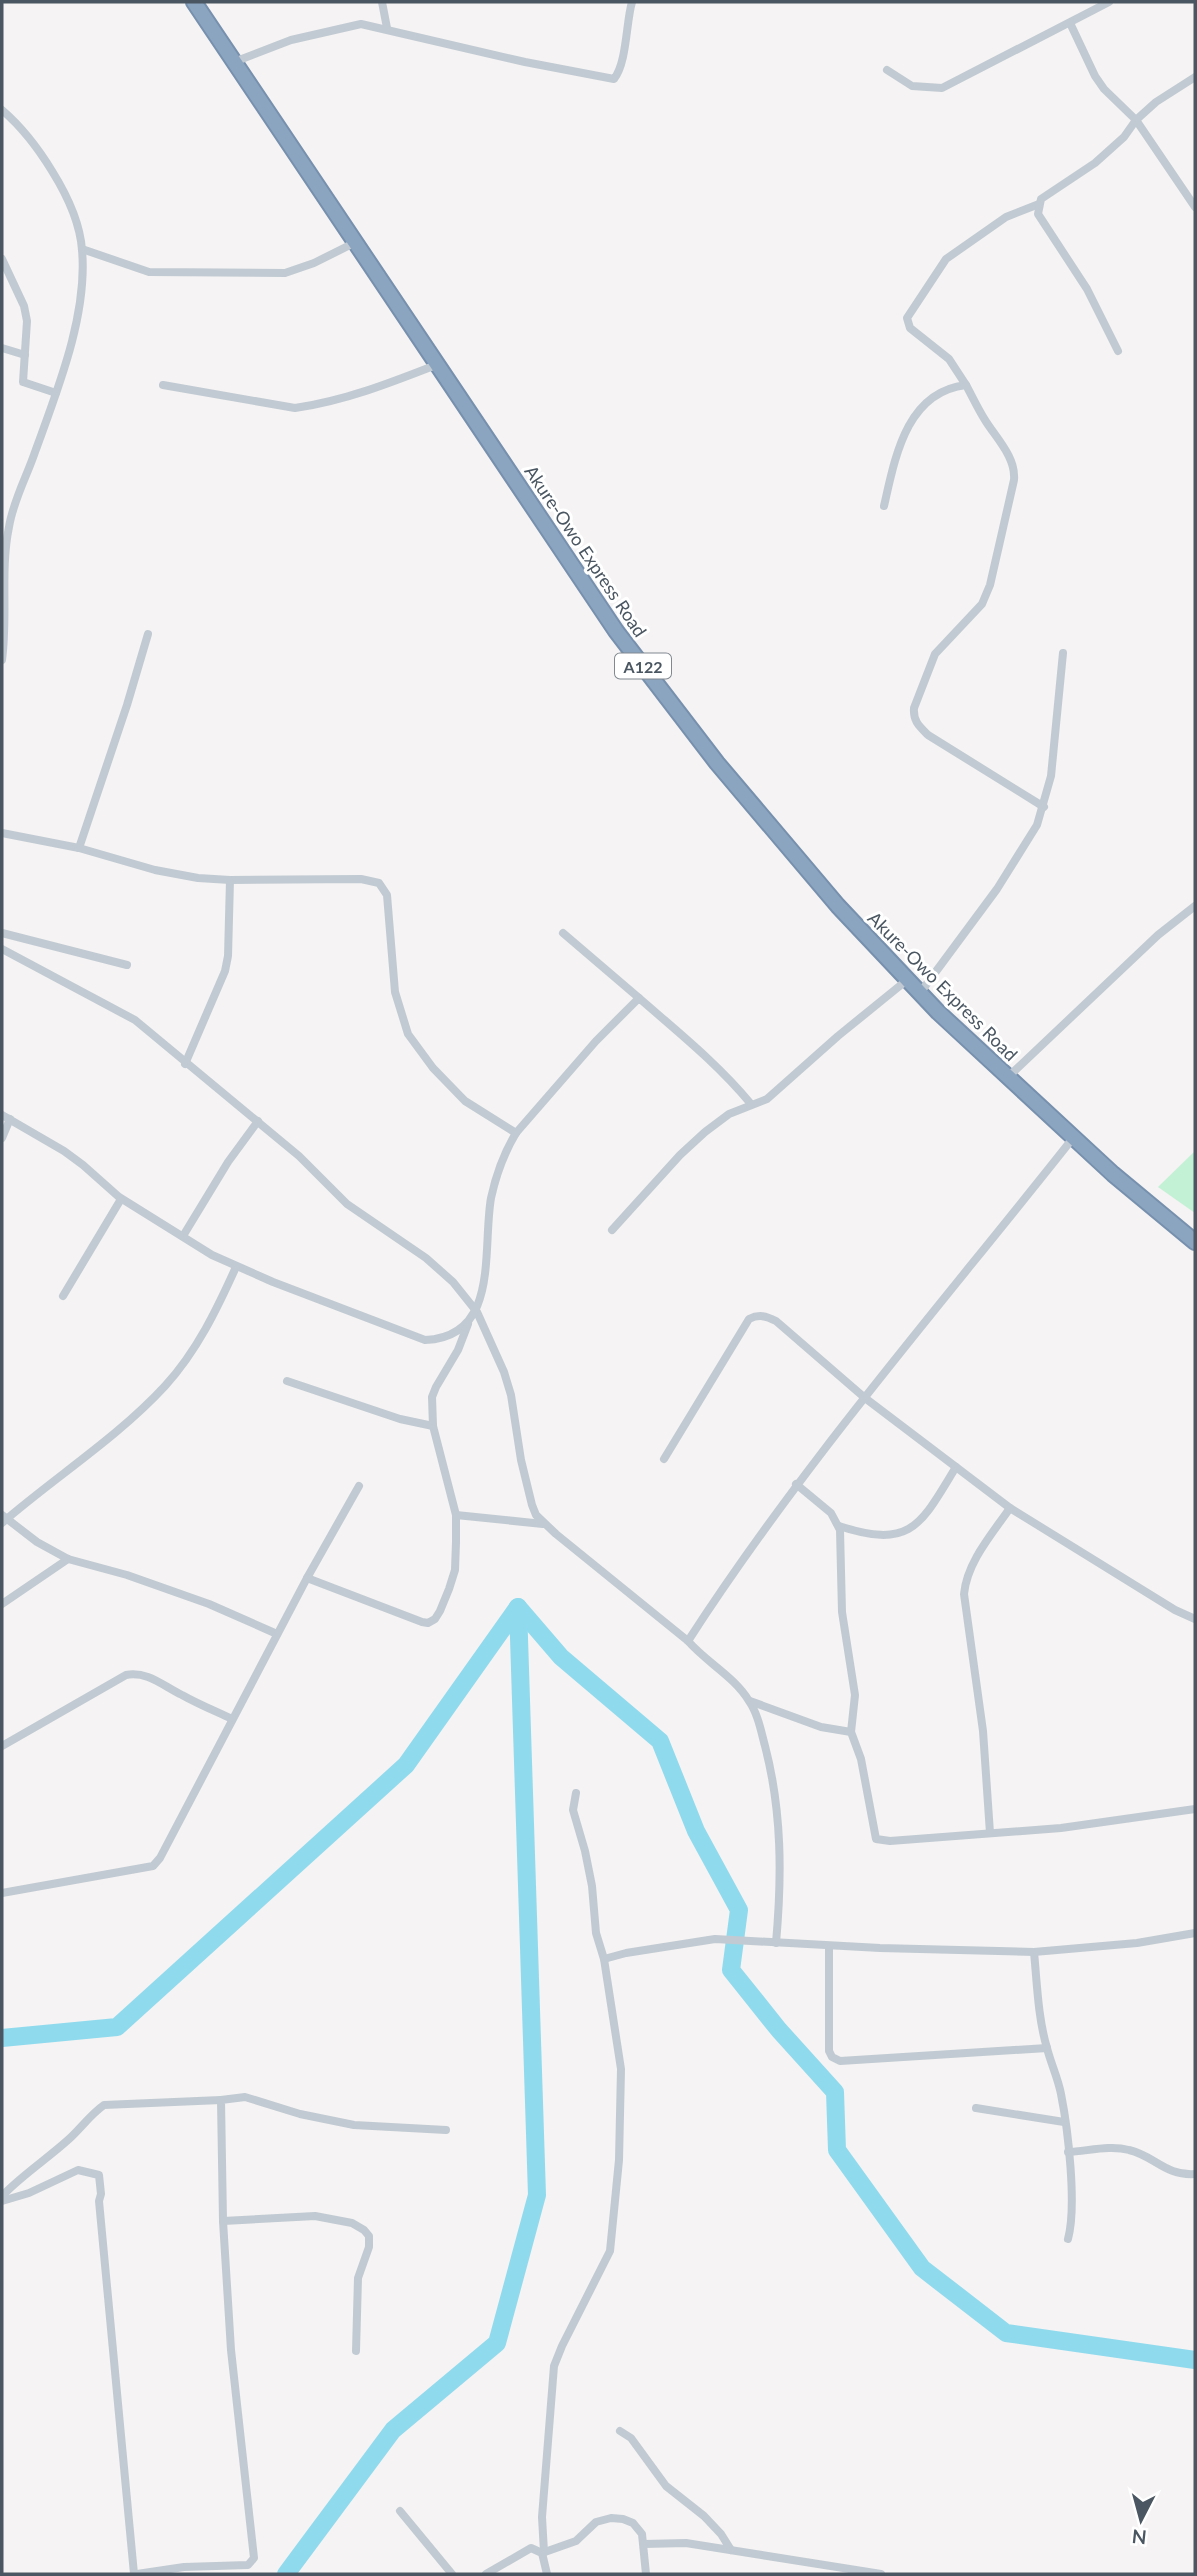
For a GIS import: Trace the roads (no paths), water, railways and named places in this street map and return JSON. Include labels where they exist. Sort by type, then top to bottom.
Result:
[{"type":"highway","name":"Akure-Owo Express Road","points":[[194,2],[616,631],[783,844],[920,993],[1007,1078],[1195,1242]]},
{"type":"street","points":[[382,2],[387,29]]},
{"type":"street","points":[[234,62],[291,40],[351,26],[372,25],[525,62],[614,79],[617,76],[632,2]]},
{"type":"street","points":[[887,70],[912,86],[942,89],[1109,2]]},
{"type":"street","points":[[1070,23],[1095,76],[1104,89],[1136,120],[1195,207]]},
{"type":"street","points":[[1118,351],[1087,289],[1038,214],[1039,204],[1041,199],[1095,163],[1125,137],[1136,120],[1156,102],[1195,77]]},
{"type":"street","points":[[2,110],[38,148],[66,193],[78,227],[83,276],[80,301],[56,394],[9,526],[2,659]]},
{"type":"street","points":[[1039,204],[1006,217],[946,259],[907,318],[909,328],[949,359],[1008,456],[1015,473],[990,585],[977,612],[942,644],[935,654],[917,698],[913,716],[928,735],[1044,807]]},
{"type":"street","points":[[82,249],[149,272],[285,273],[356,242]]},
{"type":"street","points":[[2,259],[25,314],[28,333],[23,382],[56,394]]},
{"type":"street","points":[[2,348],[25,355]]},
{"type":"street","points":[[163,385],[295,408],[316,405],[386,384],[436,365]]},
{"type":"street","points":[[884,506],[901,439],[913,418],[942,391],[953,386],[966,385]]},
{"type":"street","points":[[79,848],[148,634]]},
{"type":"street","points":[[920,993],[1027,844],[1044,807],[1051,776],[1063,653]]},
{"type":"street","points":[[2,833],[79,848],[155,870],[230,880],[361,879],[379,883],[387,895],[396,992],[408,1034],[433,1068],[466,1101],[516,1133]]},
{"type":"street","points":[[186,1064],[225,971],[228,956],[230,880]]},
{"type":"street","points":[[1007,1078],[1158,935],[1195,906]]},
{"type":"street","points":[[2,933],[127,965]]},
{"type":"street","points":[[563,933],[698,1049],[751,1104]]},
{"type":"street","points":[[2,949],[135,1020],[299,1156],[347,1204],[435,1264],[477,1312],[504,1372],[527,1487],[536,1515],[543,1524],[688,1641],[699,1654],[740,1688],[750,1701],[771,1770],[778,1811],[780,1893],[776,1943]]},
{"type":"street","points":[[612,1230],[680,1155],[705,1132],[729,1114],[767,1099],[907,979]]},
{"type":"street","points":[[2,1138],[6,1117],[74,1158],[121,1199],[236,1267],[425,1340],[441,1339],[453,1335],[477,1312],[491,1198],[507,1148],[516,1133],[596,1041],[639,998]]},
{"type":"street","points":[[183,1236],[228,1161],[258,1121]]},
{"type":"street","points":[[688,1641],[796,1484],[1073,1138]]},
{"type":"street","points":[[63,1296],[121,1199]]},
{"type":"street","points":[[236,1267],[209,1323],[166,1385],[70,1470],[3,1519],[68,1559],[127,1575],[209,1604],[278,1634]]},
{"type":"street","points":[[664,1459],[749,1319],[757,1315],[776,1321],[864,1398],[1010,1508],[1175,1610],[1195,1619]]},
{"type":"street","points":[[307,1578],[428,1623],[440,1611],[455,1570],[456,1515],[433,1426],[432,1397],[458,1350],[469,1322]]},
{"type":"street","points":[[287,1381],[400,1419],[433,1426]]},
{"type":"street","points":[[839,1526],[883,1537],[907,1529],[926,1516],[956,1467]]},
{"type":"street","points":[[796,1484],[831,1513],[839,1526],[842,1612],[855,1695],[852,1732],[861,1759],[876,1839],[890,1841],[1061,1828],[1195,1809]]},
{"type":"street","points":[[2,1894],[153,1866],[359,1486]]},
{"type":"street","points":[[990,1833],[983,1731],[964,1594],[970,1568],[1010,1508]]},
{"type":"street","points":[[456,1515],[543,1524]]},
{"type":"street","points":[[2,1604],[68,1559]]},
{"type":"street","points":[[2,1746],[126,1675],[133,1674],[150,1677],[232,1720]]},
{"type":"street","points":[[750,1701],[821,1727],[852,1732]]},
{"type":"street","points":[[547,2574],[543,2553],[542,2517],[554,2366],[610,2251],[619,2160],[621,2069],[604,1959],[596,1933],[585,1851],[573,1810],[576,1793]]},
{"type":"street","points":[[604,1959],[715,1939],[829,1946],[1034,1952],[1138,1943],[1195,1933]]},
{"type":"street","points":[[829,1946],[829,2051],[832,2057],[840,2060],[1047,2048]]},
{"type":"street","points":[[1034,1952],[1047,2048],[1062,2095],[1072,2220],[1068,2239]]},
{"type":"street","points":[[2,2198],[13,2184],[83,2127],[95,2111],[104,2105],[245,2097],[300,2114],[354,2125],[446,2130]]},
{"type":"street","points":[[2,2198],[29,2193],[78,2170],[99,2175],[99,2201],[135,2574],[184,2567],[248,2565],[254,2558],[231,2350],[223,2221],[221,2100]]},
{"type":"street","points":[[976,2108],[1064,2122]]},
{"type":"street","points":[[1068,2152],[1118,2148],[1130,2150],[1172,2172],[1195,2174]]},
{"type":"street","points":[[223,2221],[315,2216],[352,2222],[364,2230],[369,2236],[369,2247],[358,2278],[356,2351]]},
{"type":"street","points":[[620,2431],[631,2438],[666,2486],[704,2516],[731,2550]]},
{"type":"street","points":[[400,2511],[452,2574]]},
{"type":"street","points":[[486,2574],[531,2548],[543,2553],[576,2541],[596,2522],[611,2518],[633,2523],[642,2534],[646,2574]]},
{"type":"street","points":[[644,2544],[686,2543],[881,2574]]},
{"type":"waterway","points":[[2,2038],[117,2027],[406,1765],[518,1607],[561,1657],[660,1741],[696,1831],[739,1910],[731,1970],[779,2030],[835,2092],[837,2150],[922,2268],[1006,2333],[1195,2360]]},
{"type":"waterway","points":[[286,2574],[393,2430],[497,2343],[537,2195],[518,1607]]}]
